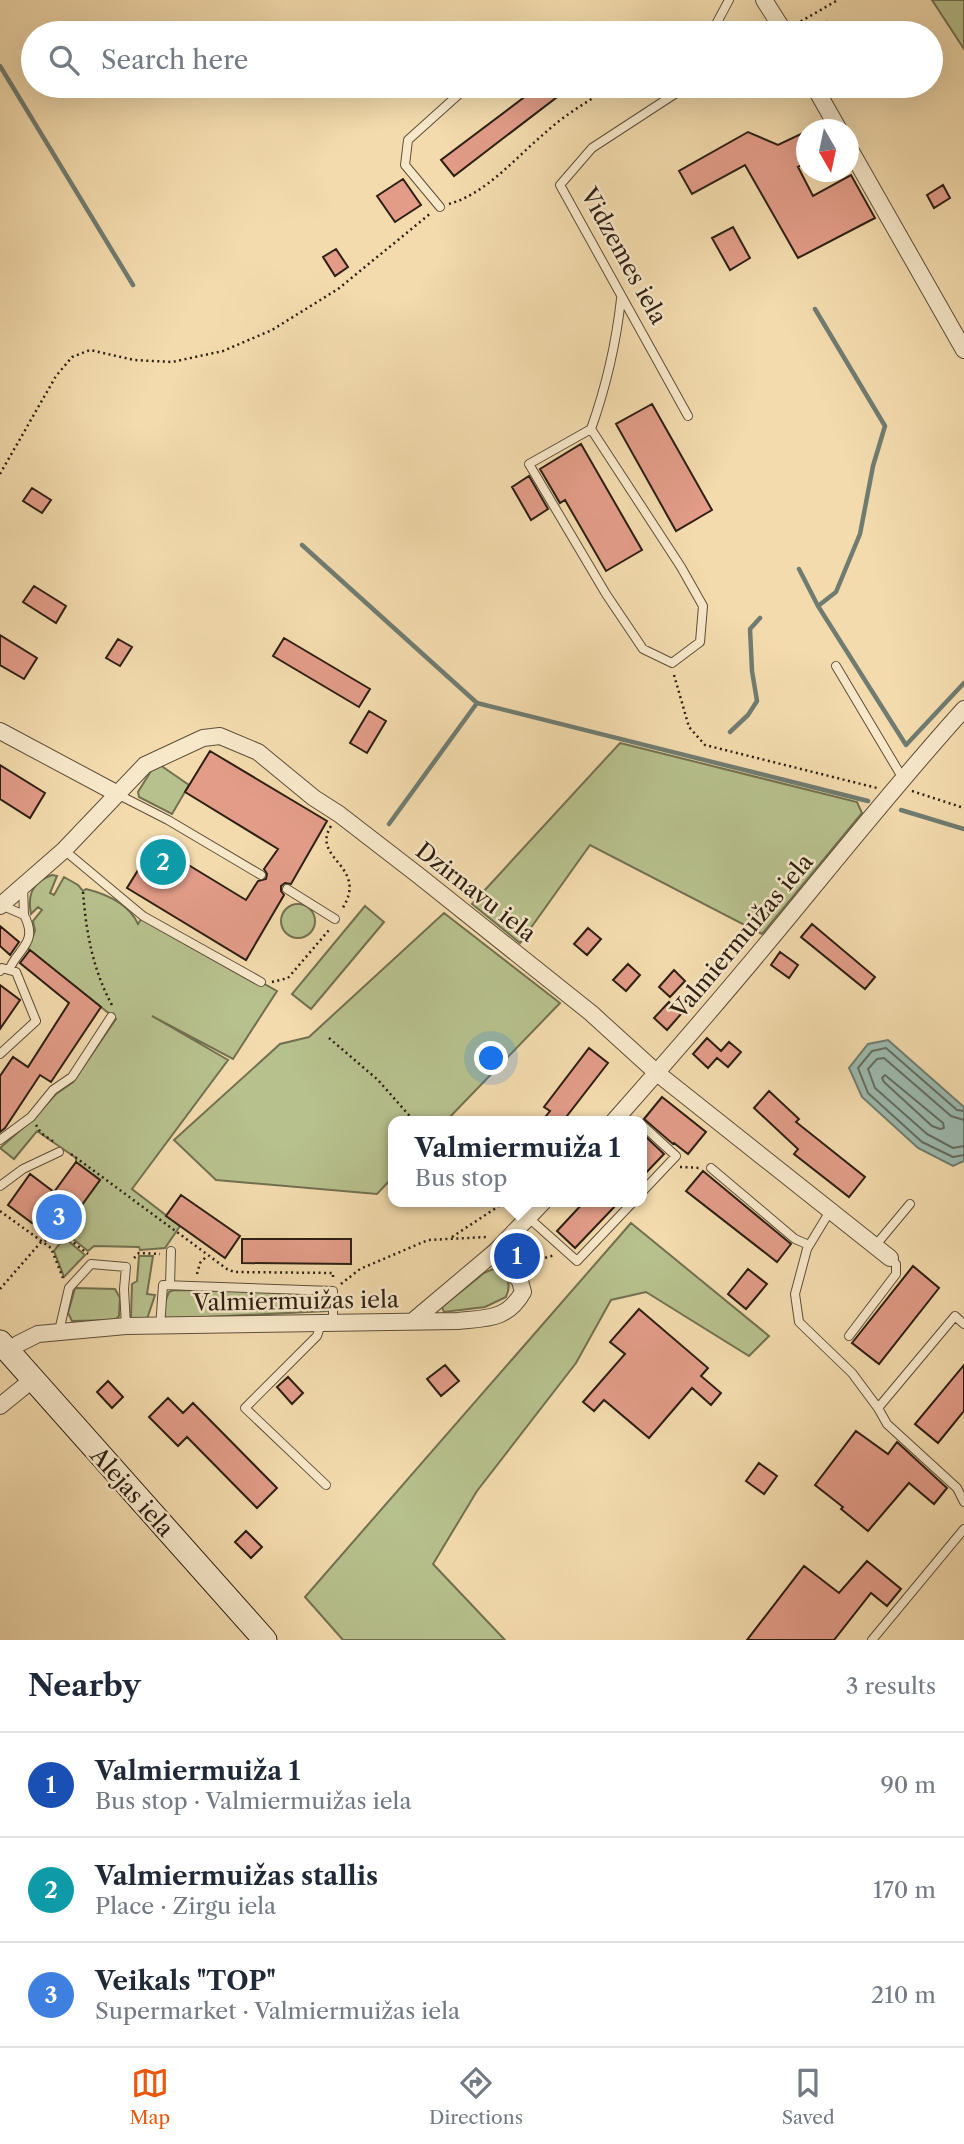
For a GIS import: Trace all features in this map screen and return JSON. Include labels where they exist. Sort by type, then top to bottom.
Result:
[{"type":"main road","name":"Alejas iela","points":[[5,1347],[265,1640]]},
{"type":"street","points":[[764,0],[776,21]]},
{"type":"street","points":[[821,98],[833,119]]},
{"type":"street","points":[[859,164],[964,350]]},
{"type":"street","name":"Valmiermuižas iela","points":[[619,1115],[657,1073],[896,785],[964,709]]},
{"type":"street","points":[[0,731],[116,793]]},
{"type":"street","name":"Dzirnavu iela","points":[[0,905],[64,850],[145,765],[203,738],[220,736],[258,752],[314,798],[418,875],[591,1013],[657,1073],[890,1258]]},
{"type":"street","name":"Valmiermuižas iela","points":[[5,1347],[59,1331],[126,1326],[413,1321],[496,1251],[538,1207]]},
{"type":"street","points":[[413,1321],[484,1318],[506,1312],[516,1304],[523,1292],[520,1281],[496,1251]]},
{"type":"street","points":[[0,1406],[32,1380]]},
{"type":"lane","points":[[718,21],[729,0]]},
{"type":"lane","points":[[440,207],[405,165],[408,140],[455,98]]},
{"type":"lane","name":"Vidzemes iela","points":[[669,98],[592,148],[560,184],[621,299],[688,416]]},
{"type":"lane","points":[[591,429],[681,567],[703,606],[700,642],[672,663],[643,649],[606,594],[529,464],[591,429],[616,340],[621,299]]},
{"type":"lane","points":[[836,666],[896,785]]},
{"type":"lane","points":[[116,793],[261,875]]},
{"type":"lane","points":[[64,850],[143,916],[261,982]]},
{"type":"lane","points":[[4,970],[27,943],[30,932],[24,915],[23,885]]},
{"type":"lane","points":[[287,889],[335,919]]},
{"type":"lane","points":[[0,905],[24,915]]},
{"type":"lane","points":[[0,1054],[36,1021],[16,972],[4,970]]},
{"type":"lane","points":[[0,1140],[31,1116],[52,1090],[72,1077],[111,1017]]},
{"type":"lane","points":[[647,1129],[677,1156],[647,1187]]},
{"type":"lane","points":[[0,1186],[23,1169],[62,1150]]},
{"type":"lane","points":[[711,1168],[795,1239],[809,1245]]},
{"type":"lane","points":[[875,1246],[910,1204]]},
{"type":"lane","points":[[518,1207],[577,1261],[628,1207]]},
{"type":"lane","points":[[830,1211],[809,1245],[795,1294],[799,1322],[852,1373],[887,1424],[957,1488],[964,1502]]},
{"type":"lane","points":[[170,1285],[171,1252]]},
{"type":"lane","points":[[849,1336],[896,1274],[896,1264],[890,1258]]},
{"type":"lane","points":[[59,1331],[72,1283],[91,1264],[126,1267],[126,1326]]},
{"type":"lane","points":[[160,1327],[163,1285],[333,1291],[327,1324],[245,1408],[326,1485]]},
{"type":"lane","points":[[878,1408],[955,1316],[964,1324]]},
{"type":"lane","points":[[872,1640],[964,1529]]},
{"type":"path","points":[[801,21],[838,0]]},
{"type":"path","points":[[0,474],[56,376],[72,357],[90,350],[134,360],[172,362],[223,351],[272,330],[338,289],[440,207],[465,199],[498,175],[547,130],[593,98]]},
{"type":"path","points":[[672,663],[689,727],[705,745],[896,785],[964,808]]},
{"type":"path","points":[[83,892],[93,958],[113,1008],[111,1017]]},
{"type":"path","points":[[329,1038],[378,1080],[410,1116]]},
{"type":"path","points":[[31,1116],[41,1133],[62,1150],[227,1269],[234,1272],[333,1273],[333,1291]]},
{"type":"path","points":[[666,1167],[711,1168]]},
{"type":"path","points":[[449,1239],[499,1207]]},
{"type":"path","points":[[0,1211],[51,1248],[63,1278],[72,1283]]},
{"type":"path","points":[[0,1289],[41,1242],[64,1235],[87,1253],[91,1264]]},
{"type":"path","points":[[333,1291],[360,1269],[428,1240],[512,1236]]},
{"type":"path","points":[[511,1268],[566,1251]]},
{"type":"path","points":[[126,1267],[139,1253],[171,1252]]},
{"type":"path","points":[[194,1286],[200,1264],[207,1255]]},
{"type":"green space","points":[[932,0],[964,0],[964,49]]},
{"type":"green space","points":[[620,743],[857,802],[862,813],[762,934],[590,845],[520,943],[472,904]]},
{"type":"green space","points":[[160,765],[189,785],[172,814],[139,797],[138,792],[151,771]]},
{"type":"green space","points":[[52,875],[57,876],[50,893],[54,895],[64,877],[83,891],[94,891],[116,901],[129,911],[138,924],[143,916],[277,991],[233,1059],[152,1016],[228,1060],[132,1189],[180,1226],[165,1248],[140,1250],[139,1247],[94,1246],[88,1251],[63,1231],[100,1180],[76,1162],[76,1158],[37,1131],[14,1159],[0,1148],[56,1094],[73,1082],[116,1019],[28,949],[35,931],[33,921],[42,910],[38,907],[31,914],[31,895],[40,881]]},
{"type":"green space","points":[[298,904],[310,909],[315,921],[310,933],[298,938],[286,933],[281,921],[286,909]]},
{"type":"green space","points":[[365,906],[384,922],[311,1009],[292,994]]},
{"type":"green space","points":[[444,913],[560,1003],[451,1116],[388,1116],[388,1182],[377,1194],[216,1180],[174,1140],[280,1044],[309,1037]]},
{"type":"green space","points":[[631,1223],[769,1336],[749,1356],[646,1292],[611,1300],[576,1363],[477,1491],[433,1564],[505,1640],[343,1640],[305,1597]]},
{"type":"green space","points":[[67,1240],[85,1255],[64,1277],[54,1251],[62,1241]]},
{"type":"green space","points":[[139,1256],[153,1256],[147,1294],[155,1295],[147,1319],[135,1320],[131,1317],[132,1284],[137,1281]]},
{"type":"green space","points":[[493,1269],[507,1280],[509,1288],[506,1297],[485,1307],[444,1312],[442,1307],[484,1273]]},
{"type":"green space","points":[[75,1288],[115,1289],[120,1298],[119,1316],[115,1320],[72,1321],[68,1313]]},
{"type":"green space","points":[[169,1292],[319,1292],[327,1297],[329,1305],[327,1311],[166,1319],[165,1302]]},
{"type":"water","points":[[888,1040],[964,1107],[964,1161],[953,1166],[918,1148],[862,1097],[849,1068],[868,1044]]},
{"type":"building","points":[[523,98],[556,98],[454,176],[441,160]]},
{"type":"building","points":[[748,132],[778,145],[796,136],[796,182],[806,182],[813,196],[838,182],[855,182],[875,218],[798,258],[745,165],[692,194],[679,171]]},
{"type":"building","points":[[403,179],[421,205],[395,222],[377,196]]},
{"type":"building","points":[[943,185],[950,198],[934,208],[927,195]]},
{"type":"building","points":[[733,227],[750,258],[730,270],[712,238]]},
{"type":"building","points":[[336,249],[348,267],[335,276],[323,257]]},
{"type":"building","points":[[652,404],[712,510],[676,531],[616,424]]},
{"type":"building","points":[[581,444],[642,550],[606,571],[565,500],[560,503],[540,469]]},
{"type":"building","points":[[529,476],[548,509],[531,520],[512,487]]},
{"type":"building","points":[[32,488],[51,500],[42,513],[23,501]]},
{"type":"building","points":[[34,586],[66,606],[56,623],[23,602]]},
{"type":"building","points":[[0,635],[37,658],[24,679],[0,665]]},
{"type":"building","points":[[284,638],[370,689],[359,707],[273,656]]},
{"type":"building","points":[[118,639],[132,647],[120,666],[106,658]]},
{"type":"building","points":[[369,711],[386,721],[367,753],[350,743]]},
{"type":"building","points":[[210,751],[327,821],[291,884],[285,883],[281,886],[284,895],[246,960],[127,888],[154,844],[246,900],[258,881],[266,879],[264,869],[278,849],[185,792]]},
{"type":"building","points":[[0,765],[45,793],[30,818],[0,799]]},
{"type":"building","points":[[812,924],[875,977],[865,989],[801,937]]},
{"type":"building","points":[[0,926],[19,942],[10,955],[0,946]]},
{"type":"building","points":[[588,928],[601,939],[587,955],[574,944]]},
{"type":"building","points":[[30,950],[101,1007],[51,1082],[40,1075],[0,1132],[0,1076],[13,1057],[28,1067],[69,1003],[20,963]]},
{"type":"building","points":[[780,952],[798,965],[789,978],[771,965]]},
{"type":"building","points":[[628,964],[640,975],[626,991],[613,980]]},
{"type":"building","points":[[674,970],[685,981],[670,997],[659,987]]},
{"type":"building","points":[[0,985],[20,1000],[0,1029]]},
{"type":"building","points":[[669,1002],[681,1014],[667,1030],[654,1018]]},
{"type":"building","points":[[707,1038],[721,1051],[729,1042],[741,1052],[728,1067],[717,1058],[708,1068],[693,1054]]},
{"type":"building","points":[[589,1048],[608,1063],[567,1116],[546,1116],[550,1111],[544,1107]]},
{"type":"building","points":[[769,1091],[799,1119],[796,1122],[865,1177],[849,1197],[794,1154],[798,1149],[754,1108]]},
{"type":"building","points":[[662,1097],[706,1132],[688,1154],[647,1122],[646,1116]]},
{"type":"building","points":[[647,1138],[664,1154],[647,1172]]},
{"type":"building","points":[[76,1162],[100,1180],[63,1231],[39,1213],[32,1223],[8,1205],[30,1174],[54,1192]]},
{"type":"building","points":[[703,1171],[791,1244],[777,1262],[686,1191]]},
{"type":"building","points":[[181,1195],[240,1236],[225,1258],[166,1216]]},
{"type":"building","points":[[579,1207],[614,1207],[575,1248],[557,1231]]},
{"type":"building","points":[[242,1239],[351,1239],[351,1264],[242,1263]]},
{"type":"building","points":[[913,1266],[939,1288],[879,1364],[852,1343]]},
{"type":"building","points":[[748,1269],[767,1284],[746,1309],[728,1294]]},
{"type":"building","points":[[639,1309],[708,1368],[701,1376],[721,1393],[711,1405],[692,1388],[649,1438],[604,1400],[594,1411],[583,1402],[625,1354],[610,1342]]},
{"type":"building","points":[[445,1365],[459,1381],[441,1396],[427,1379]]},
{"type":"building","points":[[964,1365],[964,1411],[938,1443],[915,1424]]},
{"type":"building","points":[[288,1377],[303,1393],[292,1404],[277,1387]]},
{"type":"building","points":[[108,1381],[123,1397],[112,1408],[97,1392]]},
{"type":"building","points":[[168,1398],[183,1413],[193,1403],[277,1488],[257,1508],[187,1437],[178,1446],[149,1417]]},
{"type":"building","points":[[856,1431],[888,1454],[897,1442],[947,1488],[934,1504],[909,1483],[868,1531],[815,1485]]},
{"type":"building","points":[[759,1463],[777,1476],[764,1494],[746,1481]]},
{"type":"building","points":[[246,1531],[262,1547],[251,1558],[235,1542]]},
{"type":"building","points":[[867,1561],[901,1589],[887,1606],[871,1593],[834,1640],[747,1640],[804,1566],[839,1593]]},
{"type":"waterway","points":[[0,66],[133,285]]},
{"type":"waterway","points":[[815,309],[885,426],[873,466],[860,534],[836,592],[818,606]]},
{"type":"waterway","points":[[302,545],[477,703],[868,801]]},
{"type":"waterway","points":[[799,569],[818,606],[906,745],[964,683]]},
{"type":"waterway","points":[[730,732],[748,715],[757,701],[750,629],[760,618]]},
{"type":"waterway","points":[[389,824],[477,703]]},
{"type":"waterway","points":[[901,810],[964,829]]},
{"type":"place","name":"Valmiermuižas stallis","points":[[163,862]]},
{"type":"place","name":"Veikals \"TOP\"","points":[[59,1217]]},
{"type":"place","name":"Valmiermuiža 1","points":[[517,1256]]}]
